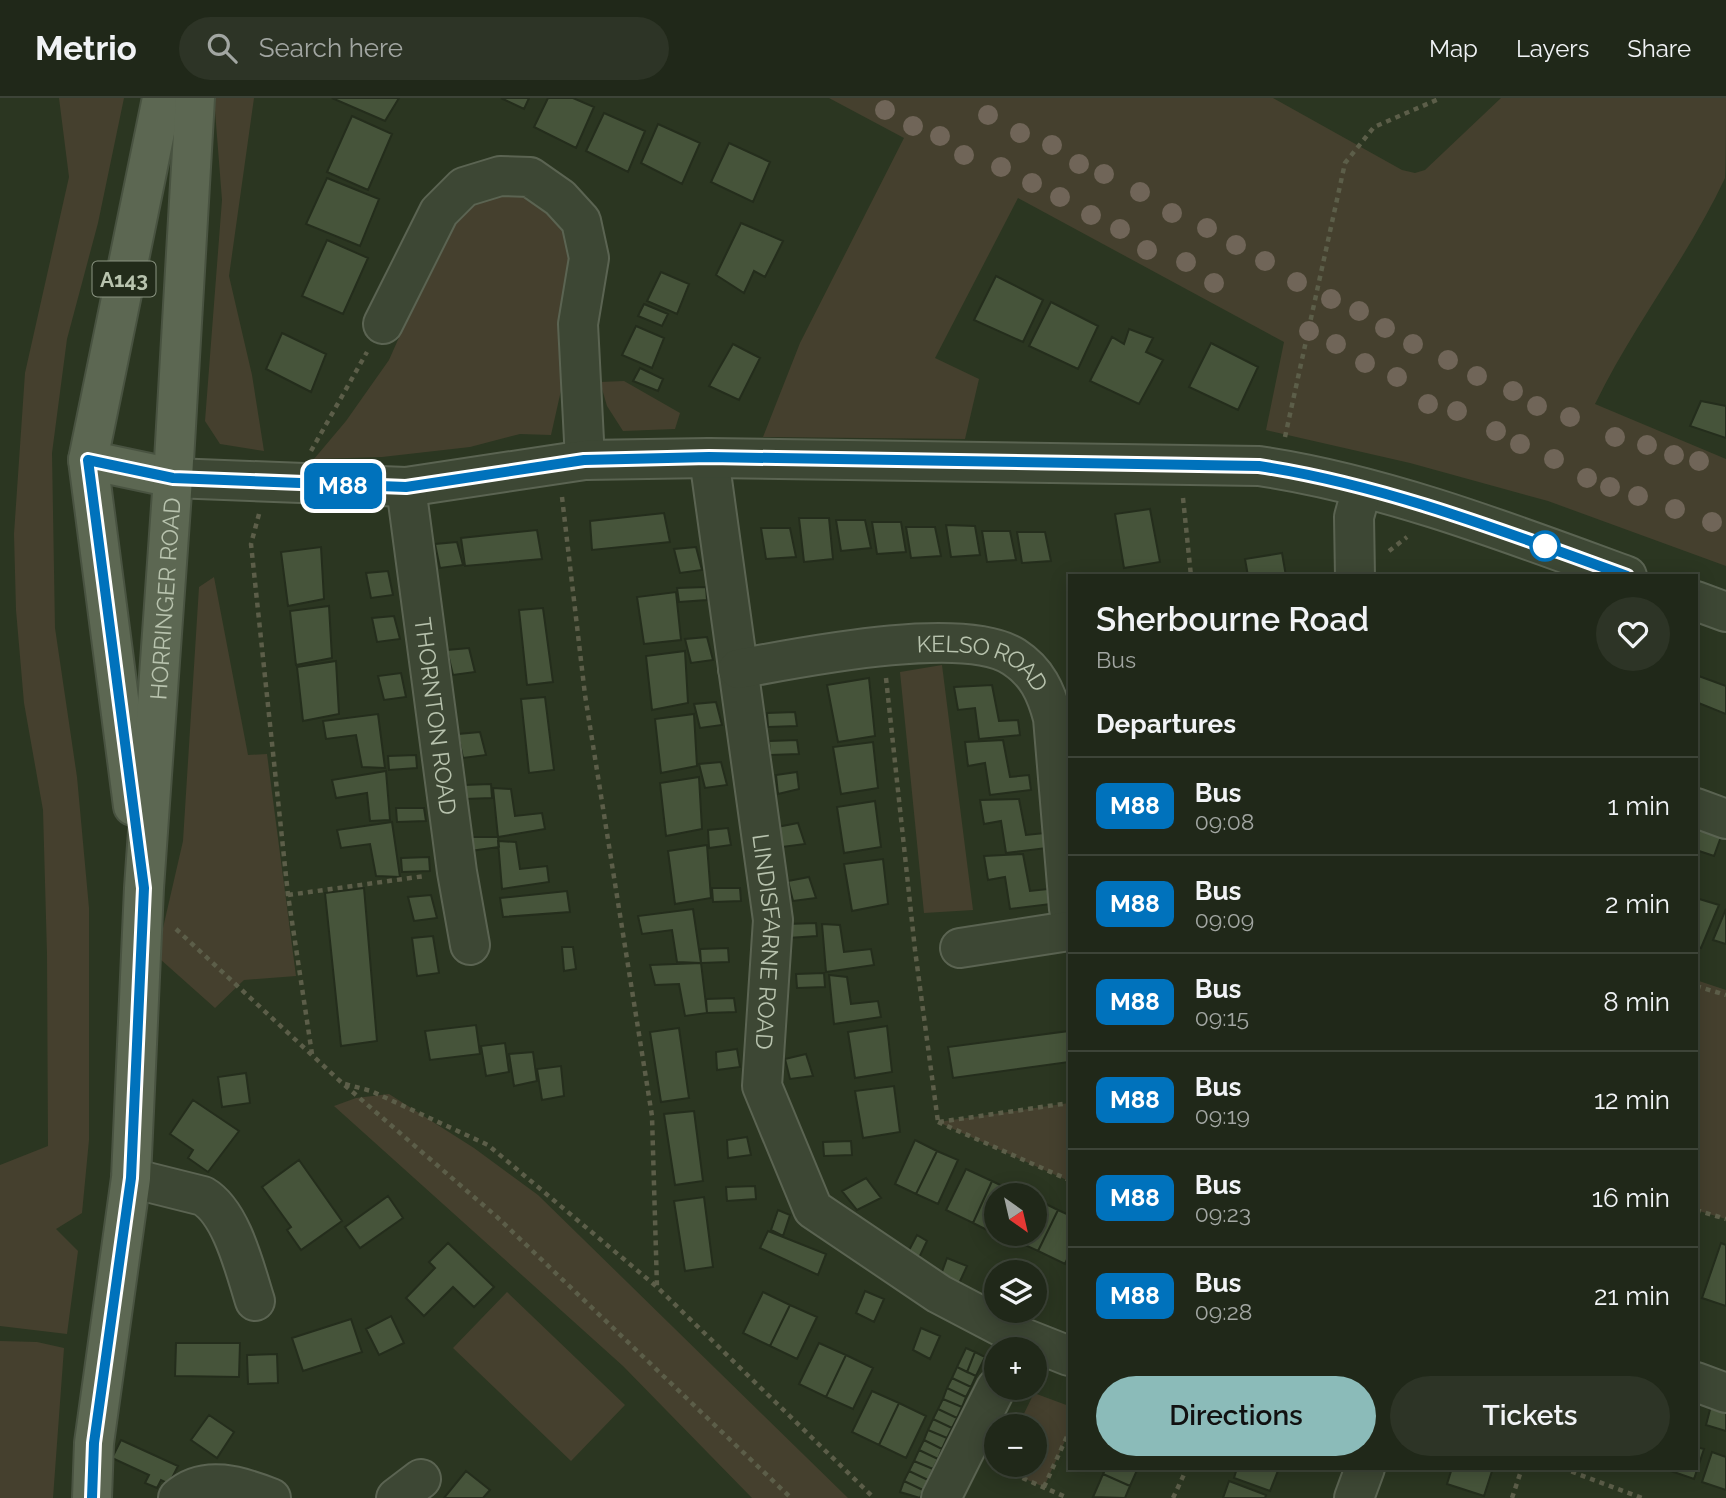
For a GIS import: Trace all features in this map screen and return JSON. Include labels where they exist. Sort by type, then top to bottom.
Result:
[{"type":"main road","name":"HORRINGER ROAD","points":[[144,888],[88,460],[162,98]]},
{"type":"main road","name":"HORRINGER ROAD","points":[[92,1498],[94,1443],[131,1178],[144,888],[173,478],[195,98]]},
{"type":"main road","points":[[88,460],[173,478]]},
{"type":"street","points":[[383,324],[439,212],[464,187],[500,176],[530,177],[560,198],[581,221],[589,258],[578,324],[572,462]]},
{"type":"street","points":[[173,478],[406,487],[572,462],[709,457],[1278,469],[1311,473],[1362,488],[1539,544],[1622,574]]},
{"type":"street","name":"LINDISFARNE ROAD","points":[[709,457],[773,920],[762,1086],[813,1209],[1008,1337]]},
{"type":"street","name":"THORNTON ROAD","points":[[406,487],[457,872],[470,945]]},
{"type":"street","points":[[1355,574],[1354,517],[1362,488]]},
{"type":"street","points":[[1698,602],[1726,612]]},
{"type":"street","name":"KELSO ROAD","points":[[738,669],[849,649],[922,644],[990,647],[1013,656],[1034,674],[1046,693],[1053,718],[1068,897]]},
{"type":"street","points":[[1698,809],[1726,819]]},
{"type":"street","points":[[960,948],[1068,931]]},
{"type":"street","points":[[131,1178],[194,1193],[211,1200],[220,1211],[240,1255],[255,1301]]},
{"type":"street","name":"LINDISFARNE ROAD","points":[[1047,1350],[1068,1356]]},
{"type":"street","points":[[1698,1383],[1726,1393]]},
{"type":"street","points":[[941,1498],[990,1400]]},
{"type":"street","points":[[1354,1498],[1365,1470]]},
{"type":"street","points":[[178,1498],[187,1490],[205,1483],[250,1490],[271,1498]]},
{"type":"path","points":[[1278,469],[1345,163],[1374,127],[1441,98]]},
{"type":"path","points":[[304,463],[383,324]]},
{"type":"path","points":[[572,462],[584,695],[652,1116],[657,1287]]},
{"type":"path","points":[[1180,466],[1191,574]]},
{"type":"path","points":[[261,507],[251,544],[261,617],[288,895],[312,1054]]},
{"type":"path","points":[[882,647],[915,950],[939,1122]]},
{"type":"path","points":[[288,895],[457,872]]},
{"type":"path","points":[[173,926],[341,1083],[497,1217],[791,1498]]},
{"type":"path","points":[[1698,987],[1726,995]]},
{"type":"path","points":[[341,1083],[371,1091],[488,1145],[657,1287],[874,1498]]},
{"type":"path","points":[[939,1122],[1068,1102]]},
{"type":"path","points":[[939,1122],[1068,1180]]},
{"type":"path","points":[[1698,1211],[1726,1219]]},
{"type":"path","points":[[1044,1487],[1068,1434]]},
{"type":"path","points":[[964,1453],[1068,1498]]},
{"type":"path","points":[[1173,1498],[1186,1470]]},
{"type":"path","points":[[1512,1498],[1521,1470]]},
{"type":"path","points":[[1567,1470],[1642,1498]]},
{"type":"shaded area","points":[[59,98],[124,98],[98,223],[67,339],[52,453],[55,628],[77,777],[89,908],[89,1140],[82,1213],[56,1229],[78,1251],[67,1334],[0,1326],[0,1165],[48,1146],[43,810],[24,703],[16,610],[14,534],[25,373],[69,177]]},
{"type":"shaded area","points":[[214,98],[254,98],[229,276],[252,375],[264,451],[220,444],[205,421],[222,200]]},
{"type":"shaded area","points":[[829,98],[1273,98],[1402,170],[1415,173],[1425,170],[1501,98],[1726,98],[1725,178],[1595,404],[1726,459],[1726,566],[1548,501],[1410,463],[1266,430],[1284,342],[1018,198],[935,358],[979,379],[965,439],[763,437],[800,343],[904,138]]},
{"type":"shaded area","points":[[525,194],[549,213],[567,235],[571,309],[562,386],[551,435],[520,434],[470,447],[382,457],[314,459],[346,421],[389,360],[448,227],[473,199]]},
{"type":"shaded area","points":[[624,381],[680,413],[675,429],[623,431],[607,406],[600,382]]},
{"type":"shaded area","points":[[214,577],[248,755],[267,754],[296,976],[244,980],[215,1008],[160,959],[163,928],[183,841],[199,587]]},
{"type":"shaded area","points":[[942,665],[973,910],[924,913],[900,672]]},
{"type":"shaded area","points":[[1698,981],[1726,990],[1726,1219],[1698,1211]]},
{"type":"shaded area","points":[[389,1094],[474,1148],[538,1195],[848,1498],[752,1498],[623,1366],[334,1106],[356,1098]]},
{"type":"shaded area","points":[[1068,1103],[1068,1181],[938,1122]]},
{"type":"shaded area","points":[[507,1292],[625,1405],[571,1461],[453,1348]]},
{"type":"shaded area","points":[[0,1341],[37,1342],[64,1348],[53,1498],[0,1498]]},
{"type":"shaded area","points":[[1047,1398],[1068,1406],[1068,1434],[1044,1487],[1020,1477],[1047,1477],[1047,1414],[1024,1414],[1031,1400],[1047,1400]]},
{"type":"building","points":[[332,98],[399,98],[385,121]]},
{"type":"building","points":[[501,98],[529,98],[524,109]]},
{"type":"building","points":[[548,98],[573,98],[594,107],[576,148],[534,127]]},
{"type":"building","points":[[604,113],[645,131],[628,172],[586,151]]},
{"type":"building","points":[[352,116],[392,134],[368,190],[327,172]]},
{"type":"building","points":[[658,124],[700,143],[682,184],[641,163]]},
{"type":"building","points":[[729,143],[770,162],[753,202],[711,182]]},
{"type":"building","points":[[327,178],[379,199],[360,246],[306,224]]},
{"type":"building","points":[[741,223],[783,241],[765,277],[754,271],[744,293],[716,275]]},
{"type":"building","points":[[327,240],[368,258],[343,314],[302,296]]},
{"type":"building","points":[[661,272],[689,284],[677,314],[647,301]]},
{"type":"building","points":[[996,276],[1043,300],[1023,342],[974,320]]},
{"type":"building","points":[[1051,302],[1098,326],[1078,369],[1029,346]]},
{"type":"building","points":[[644,304],[668,314],[662,326],[638,316]]},
{"type":"building","points":[[636,326],[664,338],[652,368],[622,355]]},
{"type":"building","points":[[1129,329],[1153,338],[1146,352],[1163,360],[1139,404],[1090,381],[1112,337],[1124,344]]},
{"type":"building","points":[[282,333],[326,354],[311,392],[266,369]]},
{"type":"building","points":[[1211,343],[1258,367],[1238,410],[1189,387]]},
{"type":"building","points":[[733,344],[760,358],[739,400],[709,386]]},
{"type":"building","points":[[640,368],[663,379],[658,391],[633,381]]},
{"type":"building","points":[[1701,401],[1726,406],[1726,438],[1690,426]]},
{"type":"building","points":[[1150,509],[1160,562],[1124,568],[1115,514]]},
{"type":"building","points":[[664,513],[670,542],[592,550],[590,521]]},
{"type":"building","points":[[799,518],[829,518],[833,559],[804,562]]},
{"type":"building","points":[[836,520],[865,520],[871,548],[841,551]]},
{"type":"building","points":[[872,522],[901,522],[906,552],[877,554]]},
{"type":"building","points":[[946,525],[975,526],[980,555],[951,557]]},
{"type":"building","points":[[906,527],[935,527],[941,556],[911,558]]},
{"type":"building","points":[[761,528],[790,528],[796,557],[766,559]]},
{"type":"building","points":[[537,530],[542,559],[465,566],[461,538]]},
{"type":"building","points":[[982,531],[1010,531],[1016,560],[987,562]]},
{"type":"building","points":[[1017,532],[1045,532],[1051,561],[1022,563]]},
{"type":"building","points":[[457,542],[463,565],[440,568],[435,544]]},
{"type":"building","points":[[321,547],[324,599],[288,606],[281,552]]},
{"type":"building","points":[[696,547],[702,570],[680,573],[674,549]]},
{"type":"building","points":[[1282,553],[1286,574],[1248,574],[1245,559]]},
{"type":"building","points":[[388,571],[393,595],[371,598],[366,573]]},
{"type":"building","points":[[706,587],[707,600],[679,602],[677,588]]},
{"type":"building","points":[[676,592],[681,640],[644,644],[637,597]]},
{"type":"building","points":[[329,606],[332,658],[296,665],[290,611]]},
{"type":"building","points":[[543,608],[553,682],[527,685],[519,610]]},
{"type":"building","points":[[394,616],[400,639],[377,642],[372,618]]},
{"type":"building","points":[[707,637],[713,660],[691,663],[685,639]]},
{"type":"building","points":[[469,648],[475,672],[453,675],[447,650]]},
{"type":"building","points":[[685,651],[688,703],[652,710],[646,656]]},
{"type":"building","points":[[336,661],[339,714],[303,721],[297,667]]},
{"type":"building","points":[[401,673],[406,697],[384,700],[378,676]]},
{"type":"building","points":[[1698,676],[1726,686],[1726,714],[1698,703]]},
{"type":"building","points":[[869,678],[875,736],[838,742],[827,685]]},
{"type":"building","points":[[992,685],[999,721],[1018,720],[1020,735],[979,739],[975,708],[958,710],[954,687]]},
{"type":"building","points":[[545,697],[554,770],[529,773],[521,699]]},
{"type":"building","points":[[716,702],[722,725],[700,728],[694,704]]},
{"type":"building","points":[[795,712],[797,726],[768,727],[767,713]]},
{"type":"building","points":[[378,714],[385,768],[362,767],[356,735],[326,739],[323,721]]},
{"type":"building","points":[[694,714],[697,766],[661,773],[655,719]]},
{"type":"building","points":[[480,732],[486,755],[463,758],[458,734]]},
{"type":"building","points":[[797,740],[799,754],[770,755],[769,741]]},
{"type":"building","points":[[1003,740],[1010,777],[1029,775],[1031,790],[990,795],[985,763],[968,766],[965,742]]},
{"type":"building","points":[[873,742],[878,788],[841,794],[833,747]]},
{"type":"building","points":[[416,755],[417,768],[389,770],[388,756]]},
{"type":"building","points":[[721,762],[727,785],[705,788],[699,764]]},
{"type":"building","points":[[386,771],[390,820],[370,821],[367,793],[336,798],[332,780]]},
{"type":"building","points":[[797,772],[799,789],[778,794],[776,775]]},
{"type":"building","points":[[699,777],[702,829],[666,836],[660,783]]},
{"type":"building","points":[[491,784],[492,798],[464,799],[463,785]]},
{"type":"building","points":[[493,788],[511,789],[515,816],[542,813],[545,829],[498,837]]},
{"type":"building","points":[[1019,799],[1026,835],[1045,833],[1047,848],[1006,853],[1001,821],[984,824],[980,800]]},
{"type":"building","points":[[875,801],[881,847],[844,853],[837,807]]},
{"type":"building","points":[[396,808],[424,808],[426,821],[397,822]]},
{"type":"building","points":[[392,822],[400,877],[376,876],[370,844],[341,848],[337,830]]},
{"type":"building","points":[[798,823],[805,844],[782,847],[777,827]]},
{"type":"building","points":[[1700,827],[1722,834],[1714,856],[1698,851]]},
{"type":"building","points":[[728,828],[731,845],[709,848],[708,830]]},
{"type":"building","points":[[469,837],[498,837],[499,847],[470,851]]},
{"type":"building","points":[[498,841],[516,842],[520,869],[547,866],[549,882],[502,889]]},
{"type":"building","points":[[707,845],[711,898],[675,904],[668,851]]},
{"type":"building","points":[[1023,854],[1030,891],[1048,889],[1051,904],[1010,909],[1005,877],[988,880],[984,856]]},
{"type":"building","points":[[429,857],[430,871],[402,872],[401,858]]},
{"type":"building","points":[[883,859],[888,904],[852,911],[844,864]]},
{"type":"building","points":[[809,877],[816,898],[793,901],[788,881]]},
{"type":"building","points":[[364,888],[377,1041],[341,1046],[325,893]]},
{"type":"building","points":[[712,888],[740,888],[741,901],[713,902]]},
{"type":"building","points":[[567,891],[570,912],[503,917],[500,898]]},
{"type":"building","points":[[431,895],[437,918],[414,921],[408,897]]},
{"type":"building","points":[[1698,899],[1719,905],[1701,948],[1698,947]]},
{"type":"building","points":[[693,909],[701,963],[677,962],[672,930],[642,934],[638,916]]},
{"type":"building","points":[[1726,909],[1726,944],[1713,940]]},
{"type":"building","points":[[816,923],[817,936],[788,938],[787,924]]},
{"type":"building","points":[[822,924],[840,925],[844,952],[871,949],[874,965],[826,972]]},
{"type":"building","points":[[433,936],[439,973],[417,976],[412,938]]},
{"type":"building","points":[[562,947],[573,947],[576,969],[564,971]]},
{"type":"building","points":[[728,948],[729,962],[701,963],[700,949]]},
{"type":"building","points":[[701,963],[707,1013],[685,1016],[679,984],[655,985],[650,965]]},
{"type":"building","points":[[824,973],[825,987],[797,988],[796,974]]},
{"type":"building","points":[[829,975],[847,977],[851,1004],[878,1001],[881,1017],[834,1024]]},
{"type":"building","points":[[734,998],[736,1012],[707,1013],[706,999]]},
{"type":"building","points":[[476,1025],[480,1054],[430,1060],[425,1031]]},
{"type":"building","points":[[887,1026],[892,1072],[855,1078],[848,1032]]},
{"type":"building","points":[[679,1028],[689,1098],[661,1102],[650,1032]]},
{"type":"building","points":[[1068,1031],[1068,1062],[953,1078],[948,1047]]},
{"type":"building","points":[[505,1043],[509,1072],[486,1076],[481,1046]]},
{"type":"building","points":[[737,1049],[740,1067],[717,1070],[716,1052]]},
{"type":"building","points":[[533,1052],[537,1081],[514,1086],[509,1054]]},
{"type":"building","points":[[806,1054],[813,1076],[790,1079],[785,1059]]},
{"type":"building","points":[[561,1066],[564,1096],[542,1100],[537,1069]]},
{"type":"building","points":[[246,1073],[250,1103],[222,1107],[218,1077]]},
{"type":"building","points":[[894,1086],[900,1132],[863,1138],[855,1091]]},
{"type":"building","points":[[193,1100],[239,1131],[208,1172],[188,1158],[193,1150],[170,1134]]},
{"type":"building","points":[[694,1111],[703,1181],[675,1185],[664,1114]]},
{"type":"building","points":[[747,1137],[751,1155],[728,1158],[727,1140]]},
{"type":"building","points":[[915,1140],[937,1151],[916,1194],[895,1184]]},
{"type":"building","points":[[851,1141],[852,1155],[824,1156],[823,1142]]},
{"type":"building","points":[[937,1151],[958,1160],[938,1204],[916,1194]]},
{"type":"building","points":[[299,1160],[342,1221],[301,1250],[287,1230],[291,1227],[262,1187]]},
{"type":"building","points":[[966,1169],[992,1181],[984,1183],[984,1199],[973,1223],[946,1210]]},
{"type":"building","points":[[866,1178],[881,1198],[857,1210],[842,1191]]},
{"type":"building","points":[[755,1186],[756,1199],[727,1201],[726,1187]]},
{"type":"building","points":[[388,1196],[403,1218],[360,1248],[345,1227]]},
{"type":"building","points":[[704,1197],[713,1267],[685,1271],[674,1201]]},
{"type":"building","points":[[984,1199],[984,1228],[973,1223]]},
{"type":"building","points":[[1047,1204],[1058,1210],[1047,1233]]},
{"type":"building","points":[[778,1210],[790,1215],[783,1236],[771,1230]]},
{"type":"building","points":[[1058,1210],[1068,1215],[1068,1257],[1065,1264],[1038,1251],[1040,1246],[1047,1246],[1047,1233]]},
{"type":"building","points":[[768,1231],[826,1254],[818,1275],[760,1248]]},
{"type":"building","points":[[917,1235],[927,1241],[916,1264],[905,1258]]},
{"type":"building","points":[[448,1243],[494,1287],[474,1307],[453,1287],[424,1316],[406,1298],[435,1268],[429,1262]]},
{"type":"building","points":[[1721,1243],[1726,1245],[1726,1306],[1702,1298]]},
{"type":"building","points":[[1027,1246],[1040,1246],[1038,1251]]},
{"type":"building","points":[[947,1258],[967,1266],[956,1290],[939,1280]]},
{"type":"building","points":[[865,1291],[884,1299],[874,1322],[856,1313]]},
{"type":"building","points":[[763,1292],[790,1305],[770,1346],[743,1333]]},
{"type":"building","points":[[790,1305],[817,1317],[797,1359],[770,1346]]},
{"type":"building","points":[[391,1316],[404,1343],[379,1355],[366,1329]]},
{"type":"building","points":[[351,1319],[362,1352],[303,1371],[292,1338]]},
{"type":"building","points":[[921,1328],[940,1336],[930,1359],[913,1350]]},
{"type":"building","points":[[176,1343],[240,1343],[239,1377],[175,1376]]},
{"type":"building","points":[[819,1343],[846,1355],[826,1397],[799,1384]]},
{"type":"building","points":[[966,1348],[975,1352],[967,1372],[957,1367]]},
{"type":"building","points":[[975,1352],[984,1356],[976,1376],[967,1372]]},
{"type":"building","points":[[277,1354],[278,1383],[248,1384],[247,1355]]},
{"type":"building","points":[[846,1355],[873,1368],[853,1409],[826,1397]]},
{"type":"building","points":[[957,1367],[976,1376],[971,1387],[952,1378]]},
{"type":"building","points":[[952,1378],[971,1387],[966,1397],[947,1388]]},
{"type":"building","points":[[947,1388],[966,1397],[962,1407],[943,1399]]},
{"type":"building","points":[[872,1391],[899,1403],[879,1445],[852,1432]]},
{"type":"building","points":[[943,1399],[962,1407],[957,1418],[938,1409]]},
{"type":"building","points":[[1712,1402],[1726,1407],[1726,1431],[1706,1425]]},
{"type":"building","points":[[899,1403],[926,1416],[906,1458],[879,1445]]},
{"type":"building","points":[[938,1409],[957,1418],[952,1428],[933,1419]]},
{"type":"building","points":[[209,1415],[234,1432],[217,1458],[191,1440]]},
{"type":"building","points":[[933,1419],[952,1428],[947,1438],[928,1430]]},
{"type":"building","points":[[928,1430],[947,1438],[942,1449],[924,1440]]},
{"type":"building","points":[[121,1440],[178,1466],[169,1484],[161,1480],[157,1488],[145,1483],[149,1475],[112,1458]]},
{"type":"building","points":[[924,1440],[942,1449],[938,1459],[919,1450]]},
{"type":"building","points":[[1698,1448],[1704,1449],[1698,1467]]},
{"type":"building","points":[[919,1450],[938,1459],[933,1469],[914,1461]]},
{"type":"building","points":[[1712,1452],[1726,1457],[1726,1490],[1702,1482]]},
{"type":"building","points":[[914,1461],[933,1469],[928,1480],[909,1471]]},
{"type":"building","points":[[1105,1470],[1137,1470],[1130,1486],[1103,1474]]},
{"type":"building","points":[[1236,1470],[1278,1470],[1270,1491],[1234,1478]]},
{"type":"building","points":[[1451,1470],[1492,1470],[1484,1496],[1447,1484]]},
{"type":"building","points":[[1668,1470],[1697,1470],[1694,1479]]},
{"type":"building","points":[[466,1471],[490,1490],[483,1498],[444,1498]]},
{"type":"building","points":[[909,1471],[928,1480],[923,1490],[904,1481]]},
{"type":"building","points":[[1103,1474],[1130,1486],[1125,1498],[1093,1497]]},
{"type":"building","points":[[904,1481],[923,1490],[920,1498],[900,1492]]},
{"type":"building","points":[[1229,1481],[1266,1495],[1265,1498],[1223,1498]]},
{"type":"bus line","name":"M88","points":[[92,1498],[94,1443],[131,1178],[144,888],[88,460],[173,478],[294,485],[406,487],[584,460],[709,457],[1259,466],[1311,473],[1362,488],[1539,544],[1622,574]]}]
